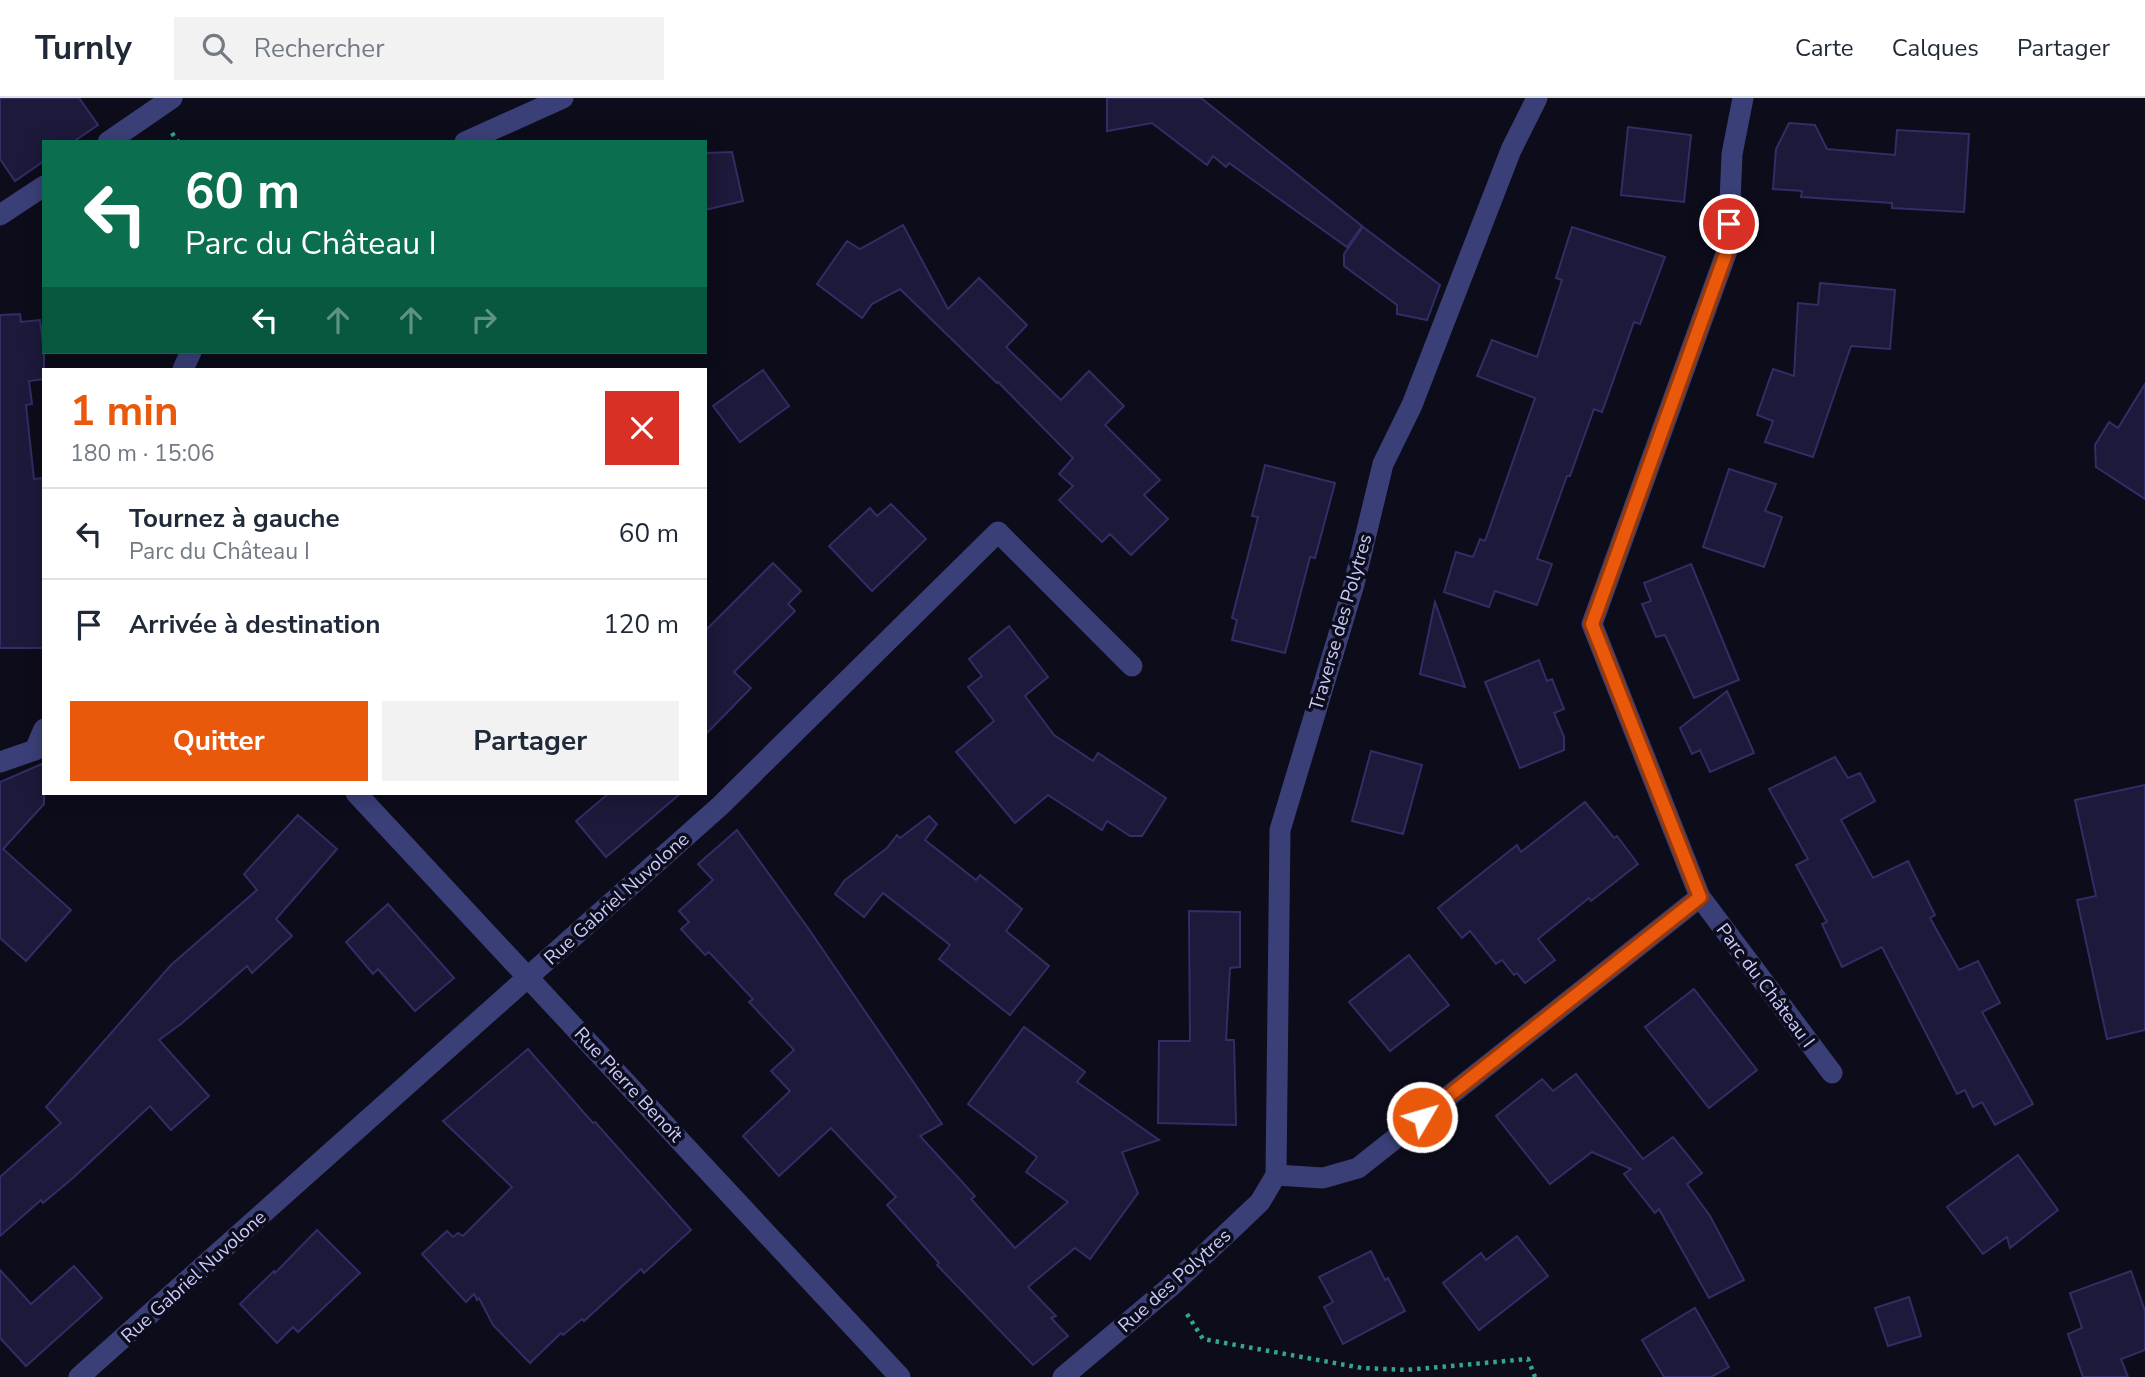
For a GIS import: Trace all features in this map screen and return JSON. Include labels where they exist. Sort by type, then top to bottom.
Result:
[{"type":"street","points":[[111,140],[172,98]]},
{"type":"street","points":[[469,140],[563,98]]},
{"type":"street","name":"Traverse des Polytres","points":[[1276,1175],[1280,830],[1354,584],[1383,464],[1412,405],[1511,150],[1537,98]]},
{"type":"street","name":"Parc du Château I","points":[[1743,98],[1732,153],[1728,248],[1592,624],[1700,897],[1832,1073]]},
{"type":"street","points":[[0,215],[42,187]]},
{"type":"street","name":"Rue Gabriel Nuvolone","points":[[79,1377],[720,806],[998,532],[1132,666]]},
{"type":"street","points":[[0,762],[35,750],[42,734]]},
{"type":"street","name":"Rue Pierre Benoît","points":[[358,795],[900,1377]]},
{"type":"street","points":[[1276,1175],[1323,1178],[1358,1168],[1700,897]]},
{"type":"street","name":"Rue des Polytres","points":[[1063,1377],[1170,1287],[1239,1222],[1260,1202],[1276,1175]]},
{"type":"path","points":[[1203,1339],[1362,1368],[1407,1370],[1528,1359],[1535,1377]]},
{"type":"building","points":[[0,98],[79,98],[98,125],[76,140],[42,140],[42,162],[15,181],[0,159]]},
{"type":"building","points":[[1107,98],[1201,98],[1362,226],[1347,247],[1229,163],[1226,167],[1213,156],[1207,165],[1152,123],[1107,131]]},
{"type":"building","points":[[1789,123],[1815,125],[1827,149],[1895,155],[1897,130],[1969,134],[1964,212],[1892,208],[1892,203],[1801,197],[1802,191],[1773,189],[1776,149]]},
{"type":"building","points":[[1628,127],[1691,135],[1684,202],[1621,195]]},
{"type":"building","points":[[732,152],[743,201],[707,210],[707,153]]},
{"type":"building","points":[[903,225],[948,309],[979,278],[1027,325],[1006,347],[1061,400],[1089,371],[1124,406],[1105,425],[1160,480],[1144,495],[1168,519],[1131,555],[1110,534],[1102,542],[1059,500],[1073,486],[1059,474],[1073,458],[900,289],[872,304],[862,318],[817,284],[847,241],[860,249]]},
{"type":"building","points":[[1363,227],[1440,285],[1427,320],[1397,314],[1397,305],[1344,266],[1344,254]]},
{"type":"building","points":[[1572,227],[1665,257],[1640,324],[1634,322],[1602,412],[1594,409],[1570,476],[1567,476],[1537,559],[1552,564],[1537,605],[1495,591],[1489,607],[1444,592],[1456,552],[1473,557],[1480,539],[1485,541],[1535,398],[1477,376],[1492,340],[1537,357],[1562,280],[1556,278]]},
{"type":"building","points":[[1820,283],[1895,290],[1890,349],[1851,346],[1813,457],[1765,442],[1773,421],[1757,415],[1773,369],[1794,376],[1798,303],[1818,305]]},
{"type":"building","points":[[20,314],[21,322],[40,320],[42,336],[42,379],[29,381],[32,404],[26,405],[34,479],[42,478],[42,648],[0,648],[0,315]]},
{"type":"building","points":[[763,370],[789,406],[740,442],[713,406]]},
{"type":"building","points":[[2145,384],[2145,499],[2096,467],[2095,445],[2109,422],[2118,428]]},
{"type":"building","points":[[1265,465],[1335,483],[1315,558],[1310,557],[1285,653],[1232,640],[1237,620],[1232,618],[1258,517],[1252,516]]},
{"type":"building","points":[[1729,469],[1776,484],[1765,511],[1782,517],[1764,567],[1703,547]]},
{"type":"building","points":[[891,504],[926,539],[872,591],[829,546],[870,508],[877,516]]},
{"type":"building","points":[[773,563],[801,591],[788,604],[795,611],[734,672],[751,688],[707,733],[707,629]]},
{"type":"building","points":[[1691,564],[1739,680],[1694,698],[1665,635],[1656,637],[1642,604],[1651,601],[1644,583]]},
{"type":"building","points":[[1435,602],[1465,687],[1420,674]]},
{"type":"building","points":[[1009,626],[1048,677],[1025,696],[1054,735],[1093,761],[1098,753],[1166,798],[1142,836],[1130,836],[1107,821],[1102,830],[1048,795],[1015,823],[956,752],[994,721],[968,687],[982,676],[969,659]]},
{"type":"building","points":[[1539,660],[1547,681],[1552,679],[1564,709],[1554,713],[1564,737],[1564,750],[1520,768],[1485,682]]},
{"type":"building","points":[[1727,691],[1754,753],[1710,772],[1700,750],[1692,754],[1680,728]]},
{"type":"building","points":[[1371,751],[1422,765],[1403,834],[1352,821]]},
{"type":"building","points":[[1835,757],[1848,778],[1860,773],[1875,801],[1841,820],[1873,878],[1908,861],[1935,915],[1930,918],[1959,970],[1978,961],[2000,1003],[1982,1012],[2033,1104],[1995,1125],[1982,1102],[1973,1107],[1965,1090],[1957,1094],[1882,947],[1842,967],[1822,924],[1827,922],[1796,865],[1808,859],[1769,789]]},
{"type":"building","points":[[42,764],[44,804],[3,849],[71,910],[26,961],[0,938],[0,782]]},
{"type":"building","points":[[2145,785],[2145,1030],[2107,1039],[2077,900],[2096,896],[2075,800]]},
{"type":"building","points":[[607,795],[679,795],[606,857],[576,821]]},
{"type":"building","points":[[1585,802],[1614,838],[1617,836],[1638,864],[1591,901],[1589,898],[1538,939],[1555,960],[1525,983],[1517,973],[1514,975],[1502,960],[1496,964],[1470,931],[1462,938],[1438,908],[1517,845],[1521,852]]},
{"type":"building","points":[[298,815],[337,849],[276,919],[292,936],[252,973],[247,966],[159,1040],[209,1096],[171,1130],[150,1106],[74,1177],[43,1203],[41,1200],[0,1236],[0,1177],[61,1123],[46,1107],[171,965],[257,890],[244,874]]},
{"type":"building","points":[[929,816],[937,824],[925,840],[976,880],[980,875],[1022,909],[1006,931],[1049,966],[1010,1015],[939,959],[950,945],[883,893],[864,917],[835,894],[845,880],[887,848],[897,835],[900,838]]},
{"type":"building","points":[[737,830],[808,928],[942,1124],[920,1136],[975,1196],[971,1199],[1015,1248],[1068,1202],[1026,1172],[1037,1157],[968,1104],[1024,1027],[1085,1072],[1077,1082],[1159,1140],[1122,1152],[1138,1193],[1090,1259],[1075,1248],[1028,1287],[1056,1316],[1051,1318],[1068,1336],[1033,1365],[937,1265],[939,1263],[887,1205],[896,1197],[831,1128],[779,1176],[743,1136],[790,1091],[771,1071],[794,1050],[749,1002],[753,999],[709,952],[705,955],[681,929],[689,922],[679,911],[713,880],[698,864]]},
{"type":"building","points":[[388,904],[454,978],[415,1011],[378,969],[373,974],[346,942]]},
{"type":"building","points":[[1189,911],[1240,912],[1240,967],[1230,968],[1226,1040],[1234,1040],[1236,1125],[1158,1123],[1159,1041],[1190,1041]]},
{"type":"building","points":[[1409,955],[1449,1005],[1390,1051],[1349,1002]]},
{"type":"building","points":[[1694,989],[1757,1070],[1709,1108],[1645,1027]]},
{"type":"building","points":[[528,1049],[691,1230],[644,1273],[641,1269],[584,1321],[582,1319],[563,1335],[561,1333],[530,1363],[493,1325],[479,1298],[477,1300],[474,1294],[466,1302],[422,1254],[447,1231],[453,1237],[458,1233],[463,1236],[512,1187],[443,1121]]},
{"type":"building","points":[[1576,1074],[1643,1159],[1673,1137],[1702,1173],[1687,1184],[1710,1216],[1744,1280],[1709,1298],[1659,1209],[1655,1213],[1624,1174],[1631,1169],[1592,1152],[1550,1184],[1496,1116],[1542,1079],[1553,1091]]},
{"type":"building","points":[[2018,1155],[2058,1210],[2010,1248],[2007,1237],[1983,1254],[1947,1207]]},
{"type":"building","points":[[317,1230],[360,1273],[298,1332],[293,1327],[277,1343],[240,1304]]},
{"type":"building","points":[[1517,1236],[1548,1276],[1479,1330],[1443,1283],[1481,1253],[1486,1260]]},
{"type":"building","points":[[1371,1251],[1385,1280],[1388,1278],[1405,1311],[1343,1344],[1324,1307],[1333,1302],[1319,1277]]},
{"type":"building","points":[[74,1266],[102,1298],[26,1366],[0,1338],[0,1270],[31,1304]]},
{"type":"building","points":[[2131,1271],[2145,1311],[2145,1350],[2121,1359],[2128,1377],[2083,1377],[2068,1334],[2082,1328],[2070,1293]]},
{"type":"building","points":[[1909,1297],[1921,1336],[1888,1346],[1875,1308]]},
{"type":"building","points":[[1695,1308],[1729,1367],[1711,1377],[1664,1377],[1642,1340]]},
{"type":"route","points":[[1422,1117],[1700,897],[1592,624],[1728,248],[1729,224]]}]
